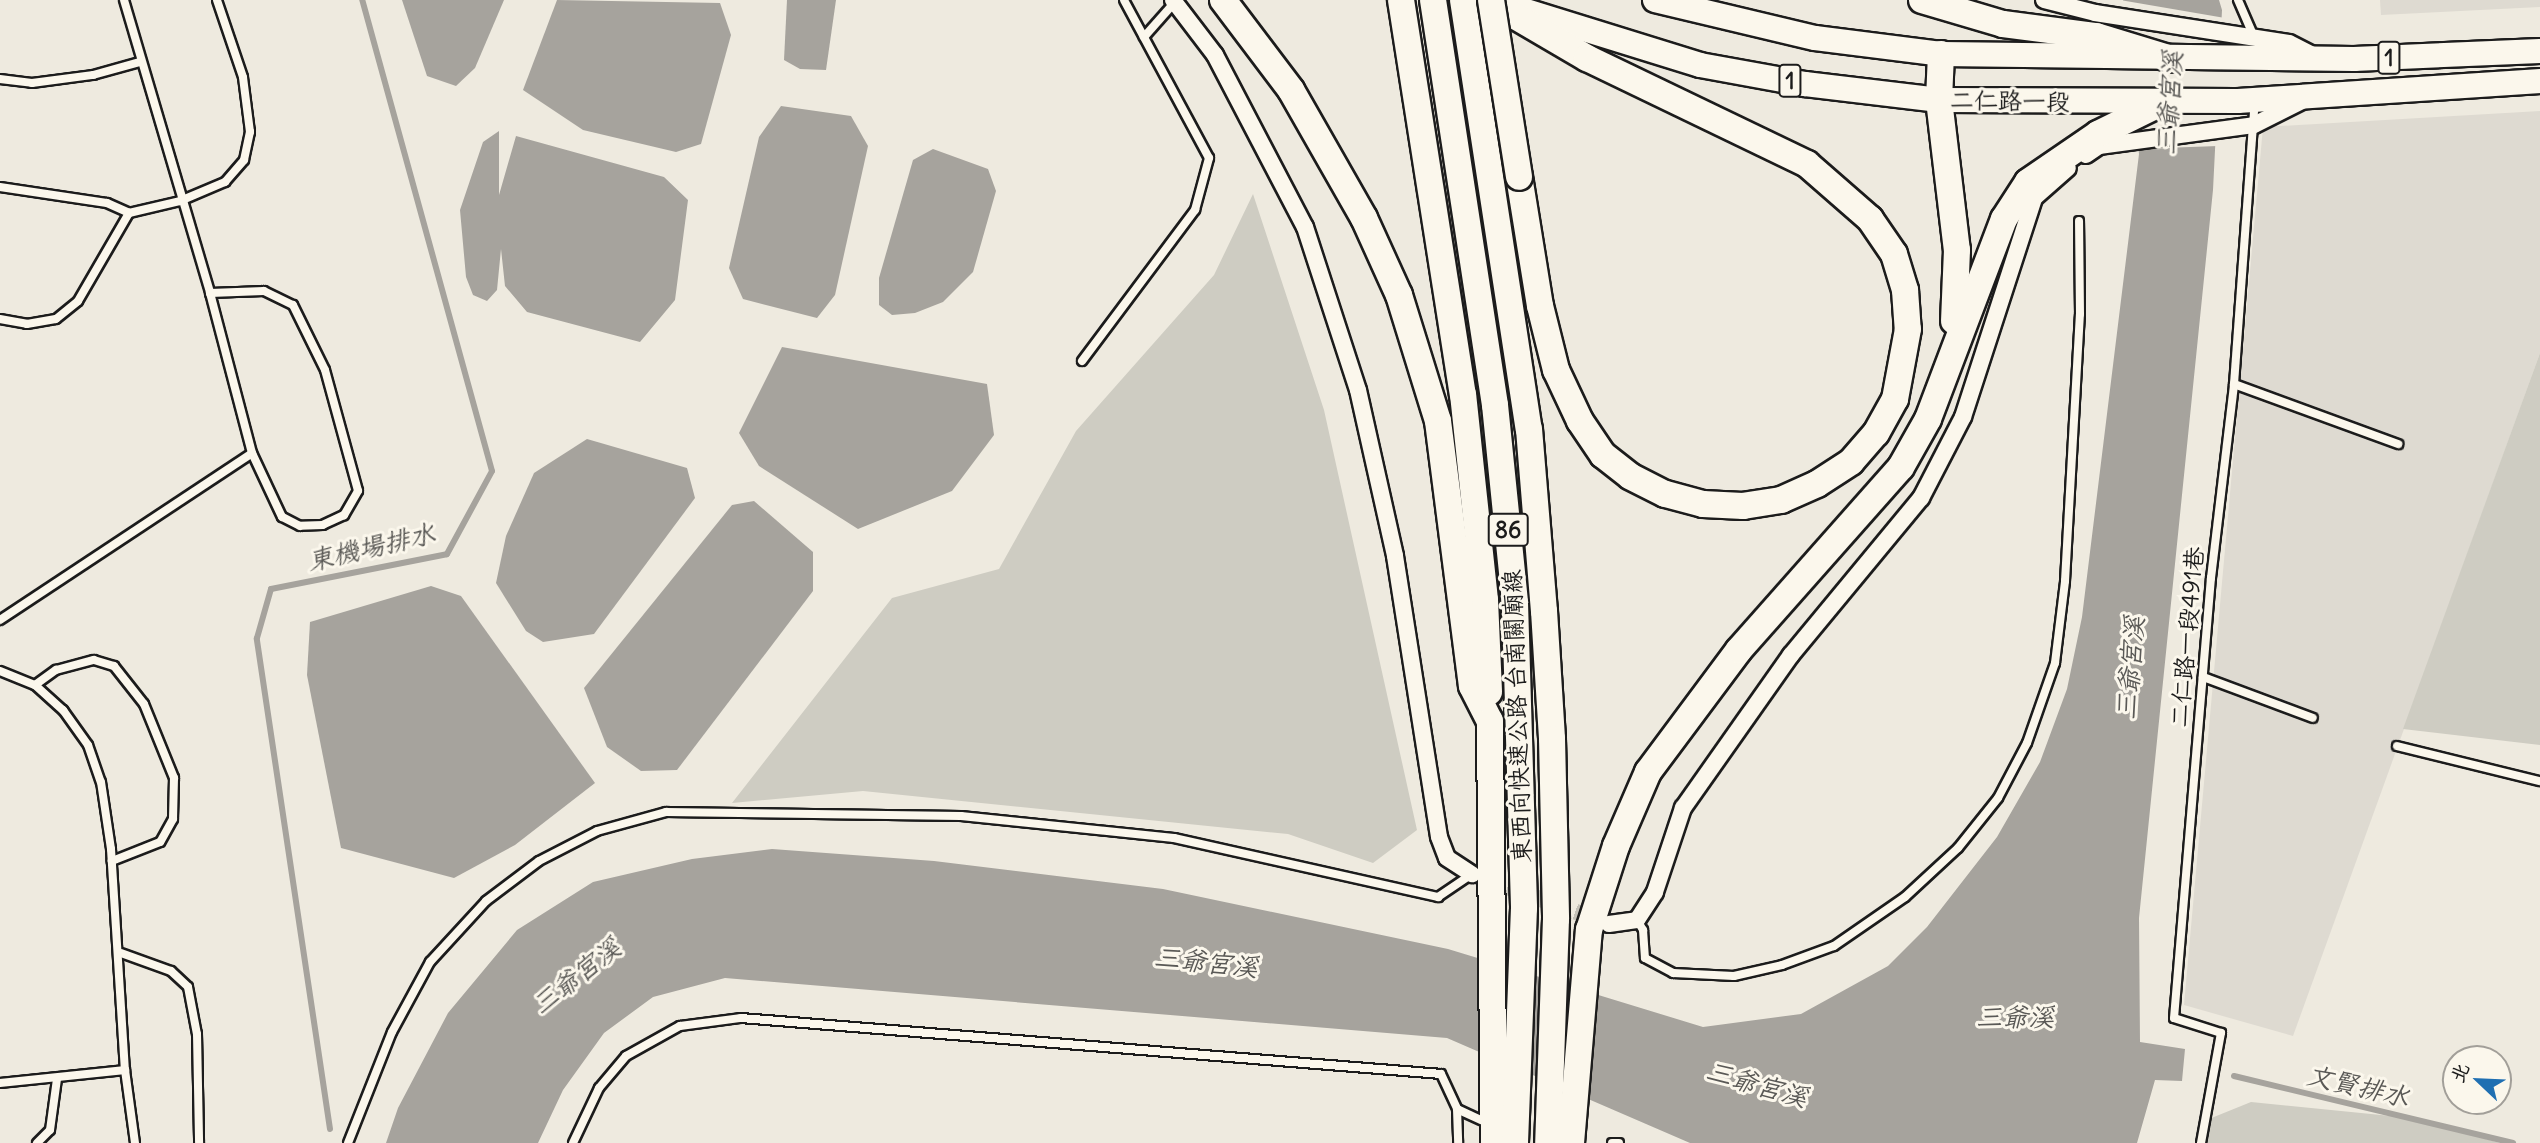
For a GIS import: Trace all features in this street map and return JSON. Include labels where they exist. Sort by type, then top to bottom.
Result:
[{"type":"highway","points":[[1223,0],[1255,38],[1332,156],[1399,295],[1438,421],[1472,686],[1490,721]]},
{"type":"highway","points":[[1401,0],[1427,144],[1478,527],[1490,721],[1498,1115],[1494,1143]]},
{"type":"highway","name":"東西向快速公路 台南關廟線","points":[[1433,0],[1495,405],[1515,603],[1524,908],[1498,1115],[1515,1143]]},
{"type":"highway","name":"東西向快速公路 台南關廟線","points":[[1464,0],[1529,429],[1552,726],[1560,1137]]},
{"type":"highway","points":[[1490,0],[1587,58],[1807,164],[1871,219],[1894,254],[1905,290],[1908,329],[1895,399],[1876,433],[1851,462],[1817,484],[1781,500],[1743,506],[1703,504],[1665,494],[1630,476],[1603,455],[1580,421],[1556,370],[1540,306],[1490,0]]},
{"type":"highway","points":[[1922,0],[2003,24],[2097,25],[2171,59]]},
{"type":"highway","points":[[1941,54],[1938,100],[1957,250],[1949,361]]},
{"type":"highway","points":[[1560,1137],[1616,845],[1648,772],[1739,650],[1901,467],[1927,419],[1999,230],[2022,191],[2038,175],[2167,100]]},
{"type":"main road","name":"二仁路一段","points":[[1490,0],[1605,39],[1700,65],[1805,84],[1938,100],[2246,100],[2540,82]]},
{"type":"main road","name":"二仁路一段","points":[[1655,0],[1815,37],[1941,54],[2097,25]]},
{"type":"main road","name":"1","points":[[2171,59],[2237,49],[2318,59],[2540,51]]},
{"type":"street","points":[[2044,0],[2097,25],[2237,49],[2256,40],[2289,43],[2318,59]]},
{"type":"street","points":[[1174,1],[1215,55],[1305,227],[1358,390],[1395,555],[1439,837],[1447,858],[1472,874]]},
{"type":"street","points":[[1599,927],[1637,919],[1655,892],[1684,808],[1791,655],[1920,498],[1964,417],[2034,198],[2098,140],[2246,126],[2311,96]]},
{"type":"lane","points":[[124,0],[180,201],[210,293],[251,453],[282,517],[300,526],[323,525],[344,515],[358,491],[325,370],[293,305],[264,291],[210,293]]},
{"type":"lane","points":[[0,187],[107,203],[130,213],[180,201],[225,182],[244,160],[250,132],[243,78],[217,0]]},
{"type":"lane","points":[[1082,362],[1195,210],[1209,158],[1124,0]]},
{"type":"lane","points":[[2238,0],[2256,40]]},
{"type":"lane","points":[[1144,37],[1174,1]]},
{"type":"lane","points":[[0,79],[32,83],[93,75],[140,62]]},
{"type":"lane","name":"二仁路一段491巷","points":[[2201,1143],[2221,1033],[2174,1018],[2203,677],[2234,384],[2246,100]]},
{"type":"lane","points":[[0,319],[27,324],[56,319],[78,301],[130,213]]},
{"type":"lane","points":[[1637,919],[1643,930],[1645,958],[1673,973],[1734,976],[1782,965],[1834,946],[1905,897],[1958,848],[1998,798],[2027,743],[2055,663],[2065,581],[2080,314],[2079,221]]},
{"type":"lane","points":[[2234,384],[2398,444]]},
{"type":"lane","points":[[0,620],[251,453]]},
{"type":"lane","points":[[34,685],[56,670],[94,660],[114,666],[144,704],[174,778],[173,819],[160,842],[112,861]]},
{"type":"lane","points":[[0,671],[34,685],[63,710],[88,745],[101,782],[121,953],[125,1070],[135,1143]]},
{"type":"lane","points":[[2203,677],[2313,718]]},
{"type":"lane","points":[[2397,746],[2540,781]]},
{"type":"lane","points":[[348,1143],[392,1032],[430,962],[486,901],[539,861],[597,831],[666,811],[961,816],[1174,838],[1438,897],[1472,874]]},
{"type":"lane","points":[[121,953],[172,971],[188,987],[197,1034],[200,1143]]},
{"type":"lane","points":[[573,1143],[599,1088],[626,1056],[680,1026],[741,1018],[1441,1074],[1457,1109],[1458,1143]]},
{"type":"lane","points":[[0,1083],[125,1070]]},
{"type":"lane","points":[[37,1143],[50,1130],[57,1079]]},
{"type":"lane","points":[[1457,1109],[1498,1115]]},
{"type":"lane","points":[[1612,1143],[1619,1143]]},
{"type":"shaded area","points":[[2380,0],[2540,0],[2540,7],[2381,15]]},
{"type":"shaded area","points":[[2540,111],[2540,353],[2293,1036],[2184,1005],[2263,127]]},
{"type":"shaded area","points":[[1253,194],[1324,410],[1417,830],[1373,863],[1288,834],[863,791],[732,803],[892,598],[999,569],[1076,431],[1214,275]]},
{"type":"shaded area","points":[[2540,353],[2540,745],[2403,729]]},
{"type":"shaded area","points":[[2251,1102],[2411,1118],[2500,1143],[2201,1143],[2209,1119]]},
{"type":"water","points":[[402,0],[504,0],[475,68],[456,86],[427,76]]},
{"type":"water","points":[[557,0],[720,3],[731,35],[701,144],[676,152],[583,130],[523,90]]},
{"type":"water","points":[[787,0],[836,0],[826,70],[800,69],[784,60]]},
{"type":"water","name":"三爺溪","points":[[2123,0],[2219,0],[2222,10],[2213,190],[2139,918],[2140,1042],[2185,1049],[2182,1081],[2155,1080],[2137,1143],[1690,1143],[1447,1038],[725,978],[653,997],[604,1033],[563,1090],[538,1143],[386,1143],[398,1108],[448,1013],[517,930],[593,882],[692,859],[772,849],[934,861],[1163,889],[1448,949],[1703,1027],[1801,1014],[1888,966],[1927,927],[1997,837],[2040,762],[2067,689],[2082,617],[2139,154]]},
{"type":"water","points":[[781,106],[851,116],[868,146],[835,295],[817,318],[743,299],[729,268],[759,137]]},
{"type":"water","points":[[499,131],[499,195],[516,136],[664,177],[688,200],[675,300],[640,342],[527,312],[505,286],[501,249],[497,290],[487,301],[473,295],[466,277],[460,210],[483,142]]},
{"type":"water","points":[[933,149],[988,169],[996,191],[973,272],[943,302],[915,313],[892,315],[879,305],[879,278],[913,160]]},
{"type":"water","points":[[782,347],[987,384],[994,435],[952,491],[858,529],[759,466],[739,433]]},
{"type":"water","points":[[587,439],[687,468],[695,498],[594,634],[543,642],[526,631],[496,583],[506,536],[534,473]]},
{"type":"water","points":[[754,501],[813,552],[813,591],[677,770],[641,771],[607,747],[584,688],[732,505]]},
{"type":"water","points":[[431,586],[461,596],[595,783],[515,845],[454,878],[341,848],[307,675],[310,622]]},
{"type":"pier","points":[[2120,0],[2225,18],[2218,146],[2135,149]]},
{"type":"waterway","name":"東機場排水","points":[[330,1129],[257,638],[271,589],[447,554],[492,471],[362,0]]},
{"type":"waterway","name":"文賢排水","points":[[2234,1076],[2513,1143]]},
{"type":"tunnel","points":[[1485,879],[1598,920]]},
{"type":"water label","name":"三爺宮溪","points":[[2169,103]]},
{"type":"water label","name":"三爺宮溪","points":[[2130,668]]},
{"type":"water label","name":"三爺宮溪","points":[[1206,962]]},
{"type":"water label","name":"三爺宮溪","points":[[576,976]]},
{"type":"water label","name":"三爺宮溪","points":[[1757,1084]]}]
